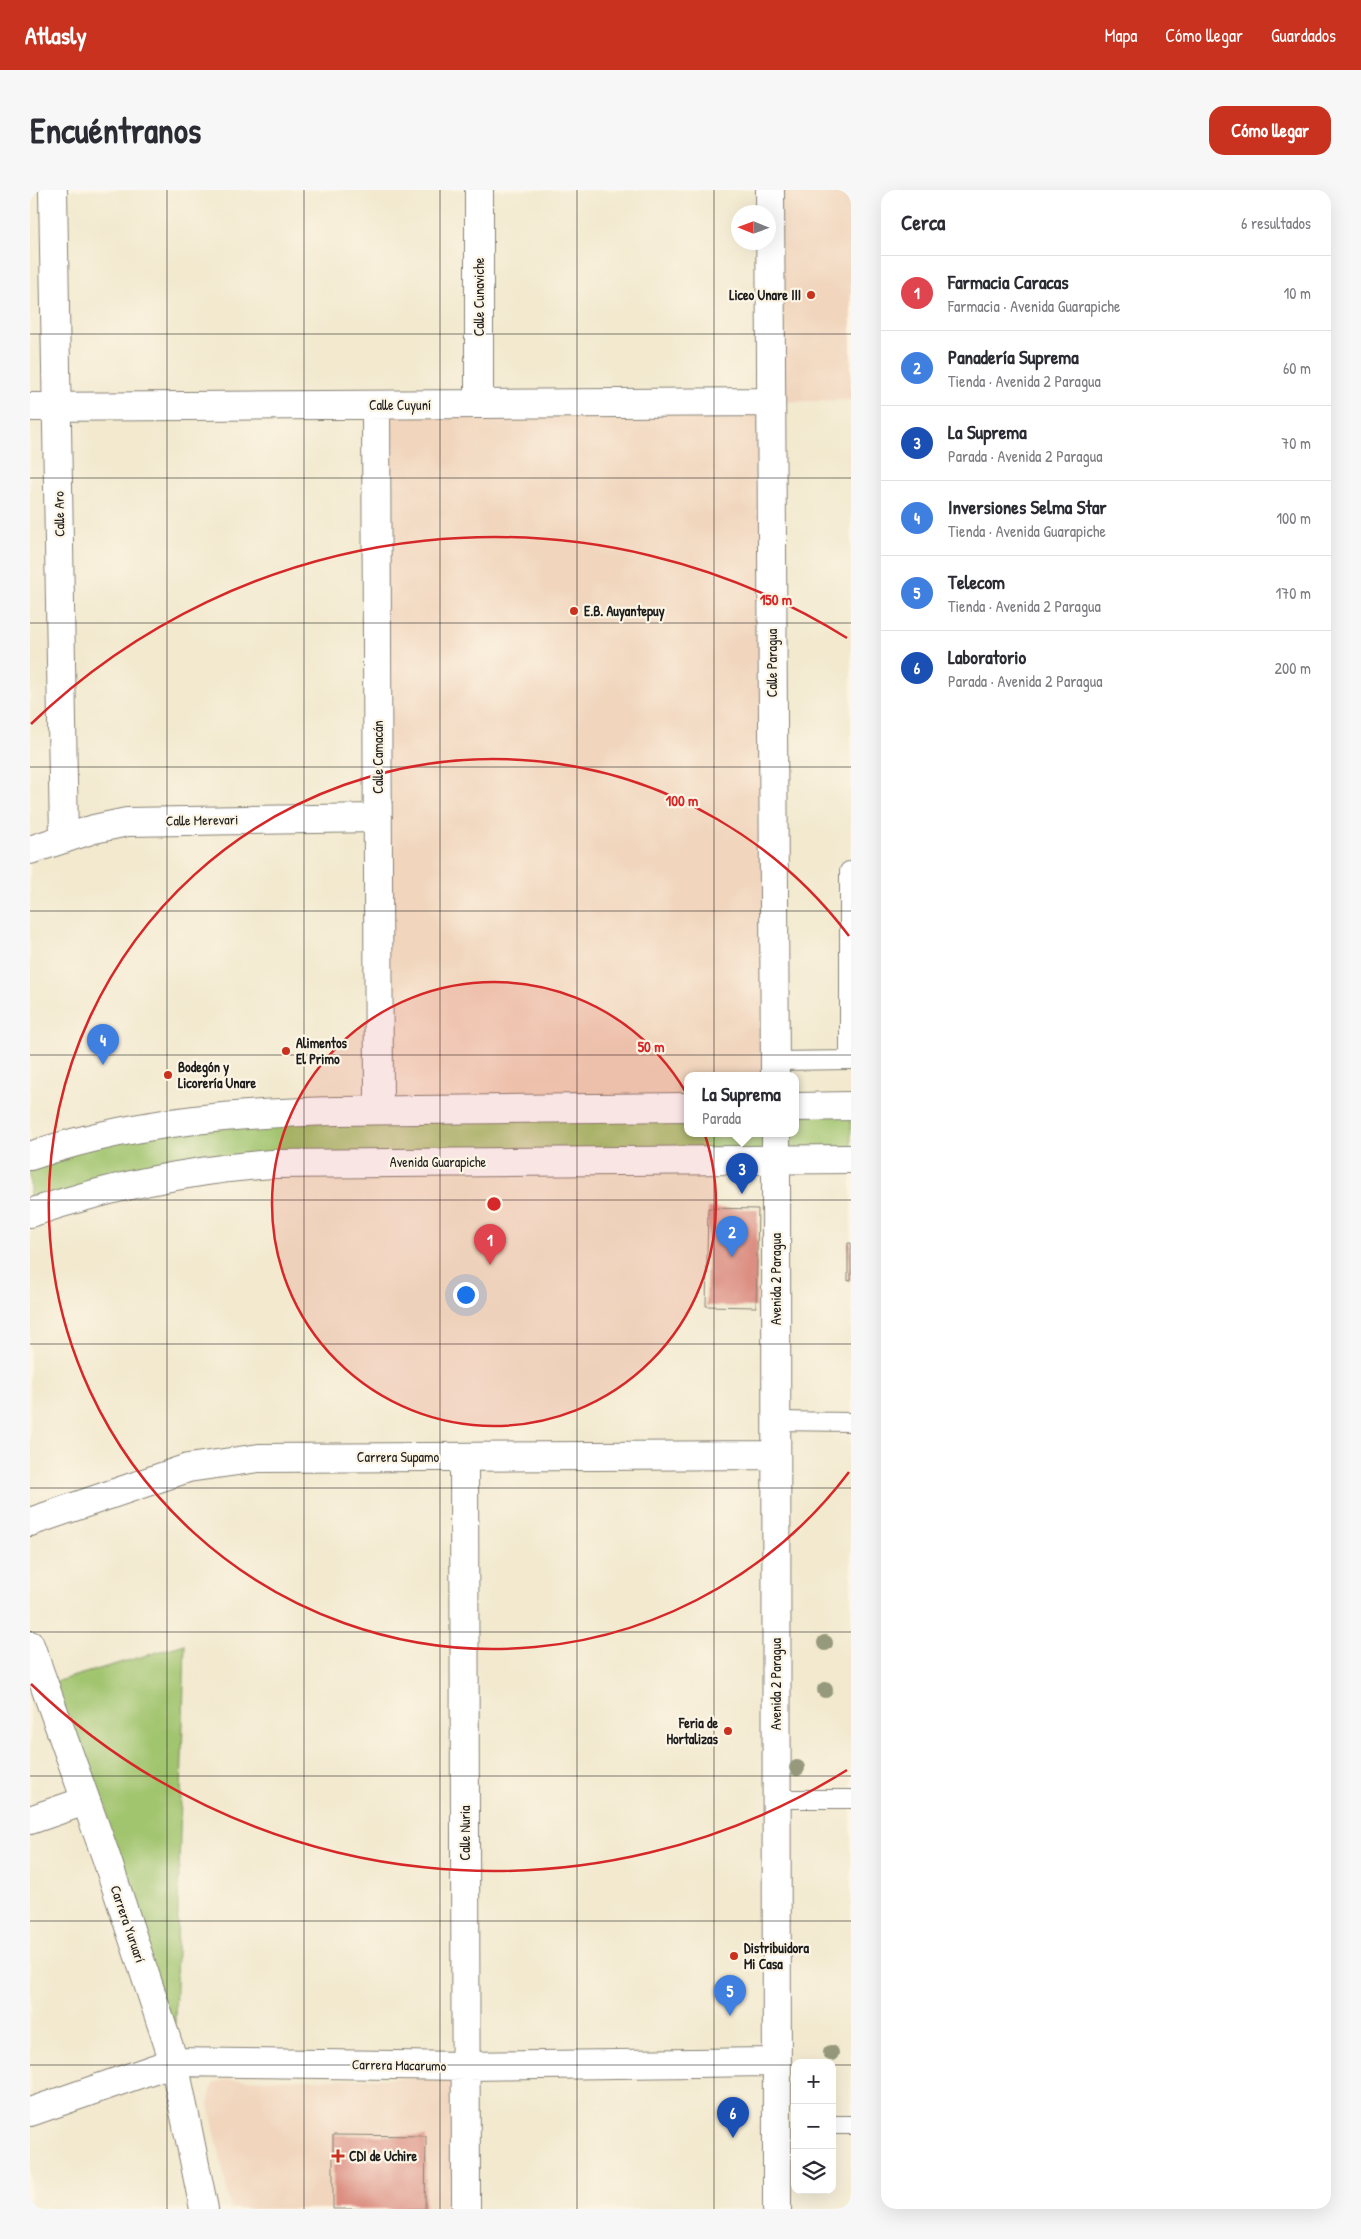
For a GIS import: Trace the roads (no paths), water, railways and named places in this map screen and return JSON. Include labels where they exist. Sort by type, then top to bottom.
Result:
[{"type":"street","name":"Calle Aro","points":[[53,190],[64,839]]},
{"type":"street","name":"Calle Cunaviche","points":[[479,190],[479,404]]},
{"type":"street","name":"Calle Paragua","points":[[770,190],[775,1068]]},
{"type":"street","name":"Calle Cuyuní","points":[[30,407],[770,402]]},
{"type":"street","name":"Calle Camacán","points":[[376,405],[379,1110]]},
{"type":"street","name":"Calle Merevari","points":[[30,850],[94,829],[127,822],[378,818]]},
{"type":"street","points":[[799,1107],[851,1106]]},
{"type":"street","points":[[30,1156],[66,1143],[172,1121],[278,1112],[684,1108]]},
{"type":"street","name":"Avenida Guarapiche","points":[[30,1213],[100,1192],[177,1174],[272,1164],[776,1146],[851,1159]]},
{"type":"street","name":"Avenida 2 Paragua","points":[[776,1146],[776,2062],[786,2125],[778,2209]]},
{"type":"street","name":"Carrera Supamo","points":[[30,1522],[188,1468],[260,1458],[775,1455]]},
{"type":"street","name":"Calle Nuria","points":[[464,1457],[466,2209]]},
{"type":"street","name":"Carrera Yuruarí","points":[[30,1644],[105,1854],[174,2062],[204,2209]]},
{"type":"street","points":[[30,1820],[85,1801]]},
{"type":"street","name":"Carrera Macarumo","points":[[30,2112],[174,2062],[466,2066],[776,2062]]},
{"type":"lane","points":[[775,1068],[850,1060],[849,871]]},
{"type":"lane","points":[[775,1421],[851,1422]]},
{"type":"lane","points":[[776,1799],[851,1799]]},
{"type":"lane","points":[[836,2125],[851,2125]]},
{"type":"place","name":"Liceo Unare III","points":[[811,295]]},
{"type":"place","name":"E.B. Auyantepuy","points":[[574,611]]},
{"type":"place","name":"Alimentos El Primo","points":[[286,1051]]},
{"type":"place","name":"Inversiones Selma Star","points":[[103,1065]]},
{"type":"place","name":"Bodegón y Licorería Unare","points":[[168,1075]]},
{"type":"place","name":"La Suprema","points":[[742,1194]]},
{"type":"place","name":"Panadería Suprema","points":[[732,1257]]},
{"type":"place","name":"Farmacia Caracas","points":[[490,1265]]},
{"type":"place","name":"Feria de Hortalizas","points":[[728,1731]]},
{"type":"place","name":"Distribuidora Mi Casa","points":[[734,1956]]},
{"type":"place","name":"Telecom","points":[[730,2016]]},
{"type":"place","name":"Laboratorio","points":[[733,2138]]},
{"type":"place","name":"CDI de Uchire","points":[[338,2156]]}]
